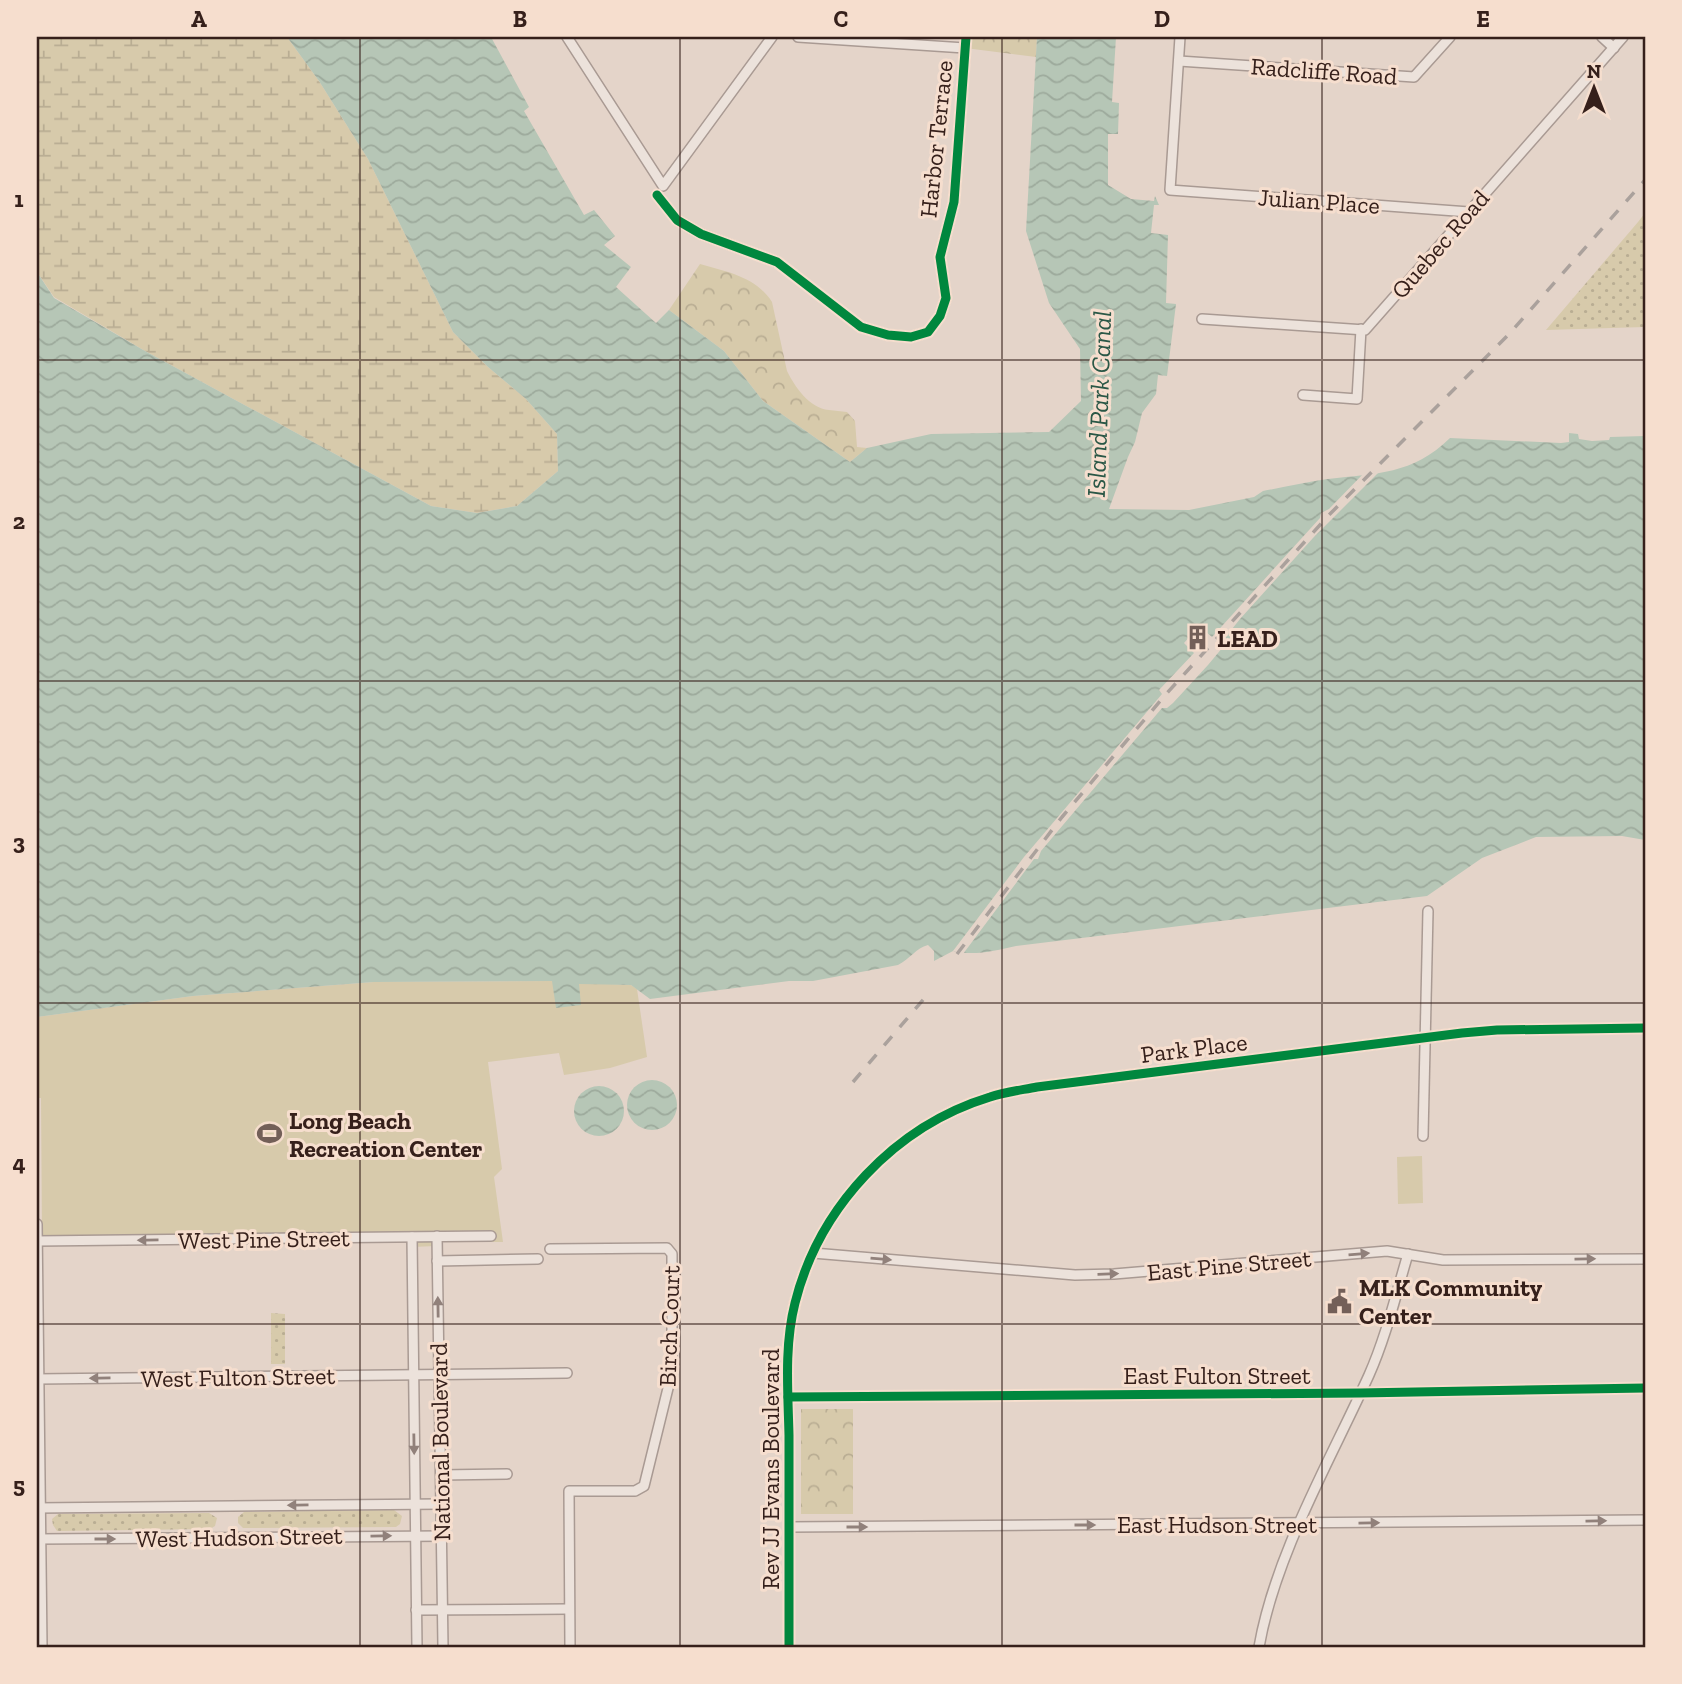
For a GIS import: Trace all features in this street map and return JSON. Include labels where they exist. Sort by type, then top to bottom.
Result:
[{"type":"street","points":[[567,37],[663,186],[772,37]]},
{"type":"street","points":[[798,37],[965,48]]},
{"type":"street","name":"Harbor Terrace","points":[[657,195],[677,220],[701,234],[777,262],[861,327],[888,335],[911,337],[928,332],[940,316],[946,298],[940,257],[954,202],[966,37]]},
{"type":"street","points":[[1179,61],[1181,37]]},
{"type":"street","name":"Radcliffe Road","points":[[1179,61],[1414,77],[1450,37]]},
{"type":"street","points":[[1602,37],[1614,48]]},
{"type":"street","name":"Quebec Road","points":[[1361,329],[1365,330],[1623,37]]},
{"type":"street","name":"Julian Place","points":[[1179,61],[1170,190],[1469,212]]},
{"type":"street","points":[[1202,319],[1361,329],[1357,398],[1303,396]]},
{"type":"street","points":[[1423,1136],[1429,911]]},
{"type":"street","name":"Park Place","points":[[813,1253],[830,1221],[850,1193],[887,1155],[927,1125],[949,1113],[991,1097],[1037,1087],[1497,1030],[1645,1028]]},
{"type":"street","points":[[37,1224],[38,1508],[42,1647]]},
{"type":"street","name":"West Pine Street","points":[[37,1241],[491,1236]]},
{"type":"street","name":"National Boulevard","points":[[412,1237],[417,1647]]},
{"type":"street","name":"National Boulevard","points":[[437,1237],[443,1647]]},
{"type":"street","name":"Birch Court","points":[[550,1250],[667,1248],[672,1254],[672,1372],[644,1486],[635,1492],[569,1491],[569,1609]]},
{"type":"street","name":"East Pine Street","points":[[813,1253],[1075,1275],[1387,1251],[1443,1260],[1645,1259]]},
{"type":"street","name":"Rev JJ Evans Boulevard","points":[[789,1647],[788,1362],[792,1318],[813,1253]]},
{"type":"street","points":[[1259,1647],[1274,1591],[1300,1524],[1360,1393],[1387,1326],[1408,1254]]},
{"type":"street","points":[[437,1261],[538,1259]]},
{"type":"street","name":"West Fulton Street","points":[[38,1379],[567,1373]]},
{"type":"street","name":"East Fulton Street","points":[[789,1397],[1645,1388]]},
{"type":"street","points":[[441,1475],[507,1474]]},
{"type":"street","name":"West Hudson Street","points":[[38,1508],[441,1504]]},
{"type":"street","name":"East Hudson Street","points":[[789,1527],[1645,1520]]},
{"type":"street","name":"West Hudson Street","points":[[39,1539],[442,1536]]},
{"type":"street","points":[[416,1610],[569,1609],[570,1647]]},
{"type":"green space","points":[[37,37],[287,37],[319,81],[368,159],[453,332],[488,367],[526,399],[557,434],[558,471],[517,506],[477,513],[431,506],[145,351],[54,297],[37,272]]},
{"type":"green space","points":[[966,37],[1037,37],[1036,57],[965,48]]},
{"type":"green space","points":[[1645,213],[1645,327],[1546,330],[1638,222]]},
{"type":"green space","points":[[700,264],[750,281],[765,294],[772,302],[787,371],[794,384],[815,405],[847,412],[855,421],[857,447],[867,448],[850,462],[763,401],[724,351],[669,310]]},
{"type":"green space","name":"Long Beach Recreation Center","points":[[552,981],[631,985],[637,989],[647,1057],[610,1068],[564,1075],[559,1053],[488,1062],[502,1169],[494,1177],[503,1242],[438,1242],[437,1246],[411,1247],[411,1239],[42,1242],[41,1098],[37,1098],[37,1017],[193,996],[374,982]]},
{"type":"green space","points":[[1422,1156],[1423,1203],[1398,1204],[1397,1157]]},
{"type":"green space","points":[[271,1313],[285,1314],[285,1364],[271,1364]]},
{"type":"green space","points":[[801,1409],[853,1409],[853,1514],[801,1514]]},
{"type":"green space","points":[[394,1510],[402,1516],[396,1527],[243,1528],[238,1523],[238,1517],[244,1512]]},
{"type":"green space","points":[[209,1513],[217,1518],[215,1526],[210,1529],[57,1531],[52,1519],[58,1514]]},
{"type":"water","name":"Island Park Canal","points":[[287,37],[491,37],[529,107],[524,111],[584,215],[594,210],[615,236],[604,245],[631,267],[616,287],[656,323],[669,310],[724,351],[763,401],[850,462],[867,448],[931,434],[1049,432],[1081,401],[1080,349],[1049,303],[1026,231],[1037,37],[1116,37],[1112,102],[1119,103],[1118,134],[1108,134],[1108,185],[1131,199],[1154,201],[1155,196],[1159,205],[1154,205],[1151,233],[1168,235],[1166,303],[1176,304],[1167,376],[1158,375],[1156,394],[1142,413],[1135,442],[1109,509],[1189,510],[1254,497],[1263,491],[1393,470],[1422,459],[1450,438],[1561,443],[1569,442],[1569,433],[1578,434],[1579,439],[1592,441],[1609,440],[1610,437],[1645,436],[1645,840],[1622,836],[1536,837],[1482,858],[1427,896],[984,952],[953,951],[934,961],[934,951],[928,945],[898,965],[813,981],[789,981],[650,999],[631,985],[579,984],[581,1005],[556,1008],[552,981],[374,982],[193,996],[37,1017],[37,272],[54,298],[145,351],[431,506],[477,513],[517,506],[558,471],[557,434],[526,399],[488,367],[453,332],[368,159],[319,81]]},
{"type":"water","points":[[652,1080],[669,1088],[677,1105],[669,1122],[652,1130],[635,1122],[627,1105],[635,1088]]},
{"type":"water","points":[[599,1086],[616,1094],[624,1111],[616,1128],[599,1136],[582,1128],[574,1111],[582,1094]]},
{"type":"pier","points":[[1380,471],[1313,538],[1240,619],[1220,644],[1223,647],[1208,665],[1173,703],[1162,708],[1041,851],[1038,859],[1034,859],[963,954],[953,951],[1024,857],[1162,694],[1159,690],[1194,653],[1184,643],[1199,626],[1212,637],[1320,518],[1321,513],[1329,509],[1365,472]]},
{"type":"railway","points":[[957,954],[1062,817],[1167,693],[1329,515],[1510,333],[1645,180]]},
{"type":"railway","points":[[853,1082],[928,994]]},
{"type":"cycle path","points":[[657,195],[677,220],[701,234],[777,262],[861,327],[888,335],[911,337],[928,332],[940,316],[946,298],[940,257],[954,202],[966,37]]},
{"type":"cycle path","points":[[789,1647],[788,1369],[789,1336],[795,1303],[806,1268],[822,1234],[842,1203],[866,1175],[893,1150],[923,1128],[955,1110],[990,1097],[1037,1087],[1462,1033],[1645,1028]]},
{"type":"cycle path","points":[[788,1397],[1645,1388]]},
{"type":"place","name":"LEAD","points":[[1197,638]]},
{"type":"place","name":"Long Beach Recreation Center","points":[[269,1134]]},
{"type":"place","name":"MLK Community Center","points":[[1339,1301]]}]
